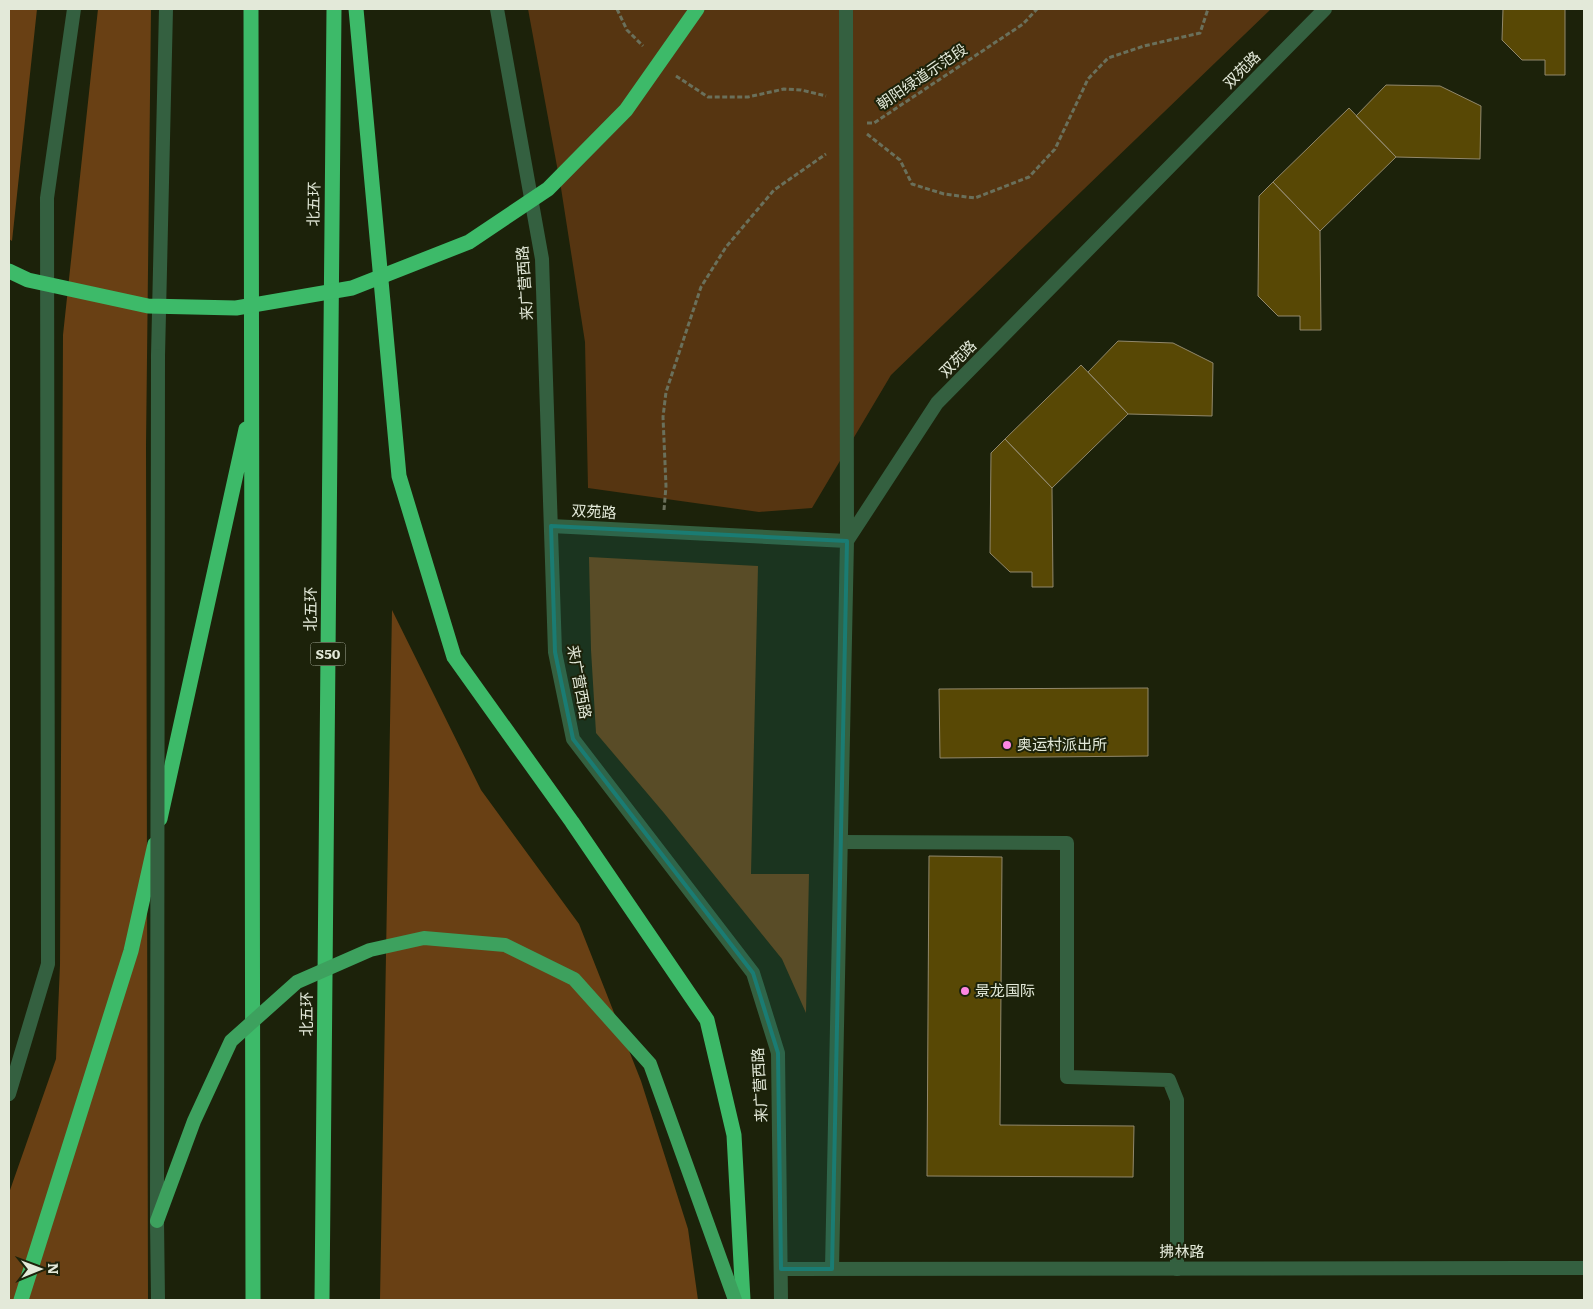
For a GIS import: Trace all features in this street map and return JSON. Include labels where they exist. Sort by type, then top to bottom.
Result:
[{"type":"highway","points":[[251,9],[253,1300]]},
{"type":"highway","name":"北五环","points":[[322,1300],[334,9]]},
{"type":"highway","points":[[356,9],[398,466],[402,485],[454,657],[572,822],[707,1020],[734,1134],[743,1300]]},
{"type":"highway","points":[[9,271],[28,280],[148,306],[236,308],[352,288],[469,242],[548,189],[626,110],[697,9]]},
{"type":"highway","points":[[21,1300],[131,951],[252,401]]},
{"type":"main road","points":[[157,1221],[194,1121],[231,1041],[297,982],[370,950],[424,938],[506,945],[574,979],[650,1064],[735,1300]]},
{"type":"street","points":[[9,1094],[48,964],[47,198],[74,9]]},
{"type":"street","points":[[158,1300],[158,356],[166,9]]},
{"type":"street","name":"来广营西路","points":[[497,9],[542,259],[555,652],[573,739],[753,972],[778,1053],[781,1300]]},
{"type":"street","points":[[832,1269],[847,541],[846,9]]},
{"type":"street","name":"双苑路","points":[[551,526],[847,541],[937,403],[1325,9]]},
{"type":"street","points":[[841,842],[1067,844],[1067,1077],[1169,1080],[1177,1100],[1176,1269]]},
{"type":"street","name":"拂林路","points":[[781,1269],[1584,1268]]},
{"type":"path","points":[[617,9],[627,30],[646,48]]},
{"type":"path","name":"朝阳绿道示范段","points":[[847,122],[874,123],[1023,24],[1037,9]]},
{"type":"path","points":[[670,70],[708,98],[748,98],[784,89],[801,90],[826,96],[847,122],[875,139],[900,160],[912,184],[944,194],[975,198],[1028,177],[1055,148],[1088,79],[1108,58],[1144,46],[1200,33],[1208,9]]},
{"type":"path","points":[[662,532],[666,486],[663,416],[666,392],[700,287],[726,247],[774,190],[825,154],[847,122]]},
{"type":"highlighted area","points":[[551,526],[847,541],[832,1269],[781,1269],[778,1053],[753,973],[573,739],[555,652]]},
{"type":"shaded area","points":[[9,9],[37,9],[12,241],[9,239]]},
{"type":"shaded area","points":[[98,9],[151,9],[146,445],[148,1300],[9,1300],[9,1193],[56,1059],[60,965],[63,335]]},
{"type":"shaded area","points":[[528,9],[1271,9],[891,375],[812,508],[759,512],[588,488],[585,342],[561,188]]},
{"type":"shaded area","points":[[589,557],[758,566],[751,874],[809,874],[806,1013],[782,959],[664,813],[596,733],[591,650]]},
{"type":"shaded area","points":[[392,610],[481,790],[579,924],[641,1081],[688,1229],[698,1300],[380,1300]]},
{"type":"building","points":[[1503,9],[1565,9],[1565,75],[1545,75],[1545,60],[1522,60],[1502,40]]},
{"type":"building","points":[[1386,85],[1440,86],[1481,106],[1480,159],[1396,157],[1356,116]]},
{"type":"building","points":[[1349,108],[1396,157],[1320,231],[1273,182]]},
{"type":"building","points":[[1273,182],[1320,231],[1321,330],[1300,330],[1300,316],[1278,316],[1258,296],[1259,196]]},
{"type":"building","points":[[1118,341],[1173,343],[1213,363],[1212,416],[1128,414],[1088,372]]},
{"type":"building","points":[[1081,365],[1128,414],[1052,488],[1005,439]]},
{"type":"building","points":[[1005,439],[1052,488],[1053,587],[1032,587],[1032,572],[1010,572],[990,553],[991,453]]},
{"type":"building","points":[[1148,688],[1148,756],[940,758],[939,689]]},
{"type":"building","name":"景龙国际","points":[[929,856],[1002,857],[1000,1125],[1134,1126],[1133,1177],[927,1176]]},
{"type":"place","name":"奥运村派出所","points":[[1007,745]]},
{"type":"place","name":"景龙国际","points":[[965,991]]}]
